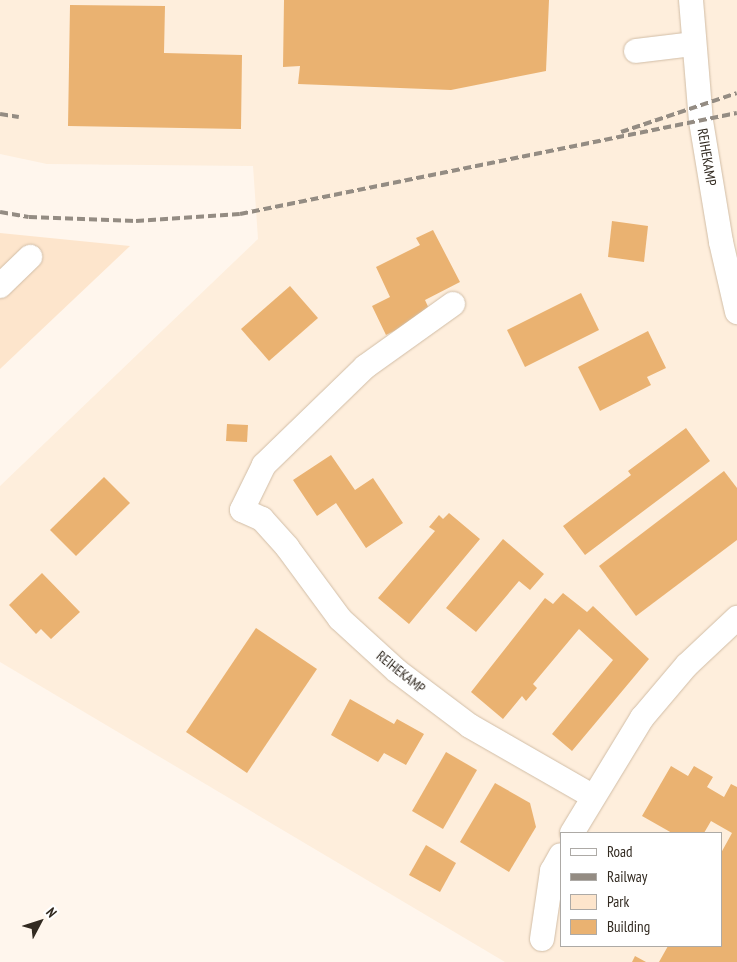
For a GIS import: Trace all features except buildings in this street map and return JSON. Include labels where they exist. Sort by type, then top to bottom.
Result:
[{"type":"street","name":"REIHEKAMP","points":[[691,0],[693,44],[715,205],[737,312]]},
{"type":"street","points":[[636,51],[693,44]]},
{"type":"street","points":[[0,286],[30,257]]},
{"type":"street","name":"REIHEKAMP","points":[[453,304],[366,367],[264,465],[242,510],[262,519],[287,547],[340,618],[397,671],[470,726],[592,796]]},
{"type":"street","points":[[573,832],[592,796],[642,718],[687,665],[737,618]]},
{"type":"street","points":[[542,939],[552,871],[560,857]]},
{"type":"shaded area","points":[[0,0],[737,0],[737,962],[505,962],[0,662],[0,486],[258,239],[253,166],[47,164],[0,154]]},
{"type":"green space","points":[[0,233],[130,246],[0,369]]},
{"type":"railway","points":[[621,132],[737,93]]},
{"type":"railway","points":[[0,212],[29,217],[136,221],[240,214],[737,113]]},
{"type":"railway","points":[[0,114],[19,117]]}]
